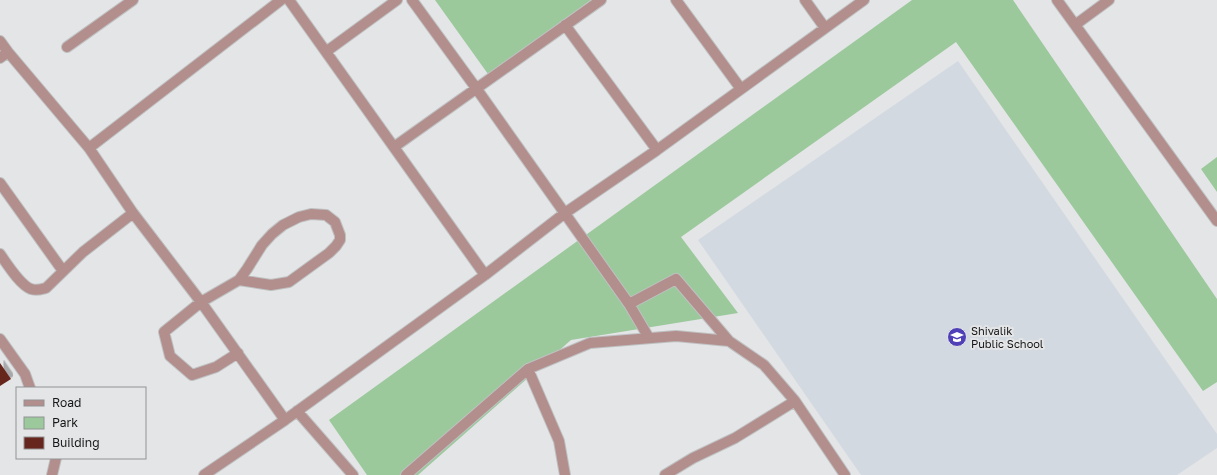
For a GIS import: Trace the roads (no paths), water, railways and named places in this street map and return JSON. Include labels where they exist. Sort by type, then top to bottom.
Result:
[{"type":"street","points":[[66,47],[133,0]]},
{"type":"street","points":[[89,148],[281,0]]},
{"type":"street","points":[[290,0],[485,275]]},
{"type":"street","points":[[327,51],[397,0]]},
{"type":"street","points":[[412,0],[629,304],[649,338]]},
{"type":"street","points":[[394,147],[601,0]]},
{"type":"street","points":[[676,0],[741,89]]},
{"type":"street","points":[[805,0],[825,28]]},
{"type":"street","points":[[204,475],[285,420],[485,275],[565,213],[657,150],[864,0]]},
{"type":"street","points":[[1057,0],[1217,221]]},
{"type":"street","points":[[1075,25],[1109,0]]},
{"type":"street","points":[[565,25],[657,150]]},
{"type":"street","points":[[0,41],[4,55],[89,148],[133,213],[201,302],[285,420]]},
{"type":"street","points":[[0,183],[63,271]]},
{"type":"street","points":[[0,254],[24,284],[32,290],[40,290],[46,288],[83,252],[133,213]]},
{"type":"street","points":[[238,353],[216,367],[192,375],[170,356],[164,332],[201,302],[239,280],[262,245],[272,234],[283,226],[299,217],[311,214],[326,215],[335,222],[340,235],[340,240],[336,246],[316,263],[289,282],[271,285],[239,280]]},
{"type":"street","points":[[629,304],[676,278],[730,341],[764,365],[795,401],[845,475]]},
{"type":"street","points":[[406,475],[528,369],[590,343],[676,336],[730,341]]},
{"type":"street","points":[[0,339],[25,374],[30,387]]},
{"type":"street","points":[[528,369],[559,441],[566,475]]},
{"type":"street","points":[[665,475],[693,458],[735,438],[795,401]]},
{"type":"street","points":[[297,411],[354,475]]},
{"type":"street","points":[[52,475],[56,459]]},
{"type":"place","name":"Shivalik Public School","points":[[957,337]]}]
